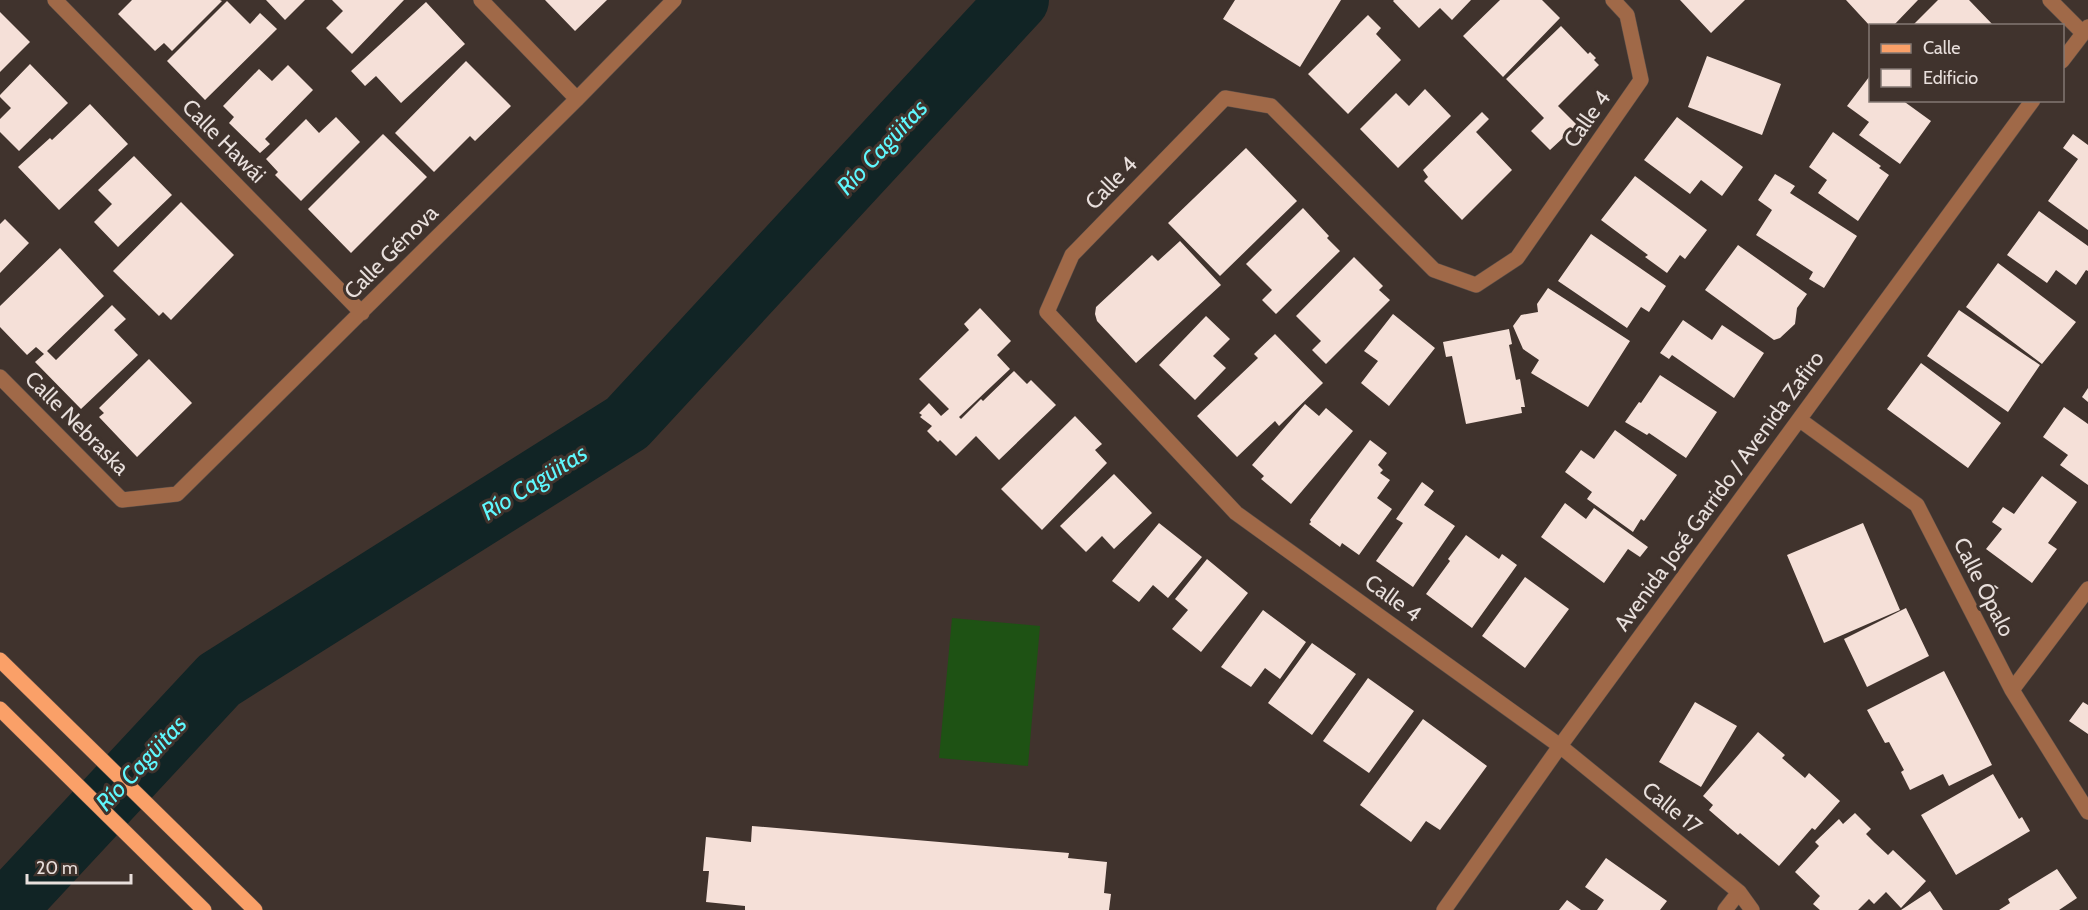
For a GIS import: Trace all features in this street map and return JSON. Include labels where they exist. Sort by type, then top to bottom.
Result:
[{"type":"main road","points":[[5,665],[255,910]]},
{"type":"main road","points":[[0,709],[204,910]]},
{"type":"street","name":"Calle Hawái","points":[[55,0],[362,313]]},
{"type":"street","points":[[481,0],[577,99]]},
{"type":"street","name":"Calle Génova","points":[[122,501],[177,494],[362,313],[674,0]]},
{"type":"street","name":"Calle 4","points":[[1560,746],[1236,513],[1047,312],[1072,255],[1225,98],[1271,105],[1434,270],[1476,285],[1517,258],[1641,80],[1627,15],[1613,0]]},
{"type":"street","points":[[2050,0],[2085,30],[2064,58]]},
{"type":"street","name":"Avenida José Garrido / Avenida Zafiro","points":[[1444,910],[1560,746],[2032,102]]},
{"type":"street","name":"Calle Nebraska","points":[[0,377],[122,501]]},
{"type":"street","name":"Calle Ópalo","points":[[1800,420],[1917,505],[2012,690],[2088,813]]},
{"type":"street","points":[[2012,690],[2088,589]]},
{"type":"street","name":"Calle 17","points":[[1560,746],[1739,892],[1752,910]]},
{"type":"street","points":[[1725,910],[1739,892]]},
{"type":"green space","points":[[952,618],[1040,626],[1028,766],[939,758]]},
{"type":"building","points":[[132,0],[222,1],[172,51],[164,43],[155,51],[118,14]]},
{"type":"building","points":[[266,0],[305,0],[285,20]]},
{"type":"building","points":[[332,0],[404,0],[352,54],[326,28],[343,11]]},
{"type":"building","points":[[545,0],[607,0],[575,31]]},
{"type":"building","points":[[1235,0],[1341,0],[1300,67],[1223,19]]},
{"type":"building","points":[[1394,0],[1471,0],[1452,20],[1440,8],[1419,28]]},
{"type":"building","points":[[1500,0],[1542,0],[1560,18],[1503,77],[1463,36]]},
{"type":"building","points":[[1680,0],[1745,0],[1711,33]]},
{"type":"building","points":[[1846,0],[1918,0],[1895,24],[1869,25]]},
{"type":"building","points":[[1938,0],[1969,0],[1992,24],[1914,24]]},
{"type":"building","points":[[227,1],[250,24],[260,13],[277,29],[205,100],[167,61]]},
{"type":"building","points":[[426,2],[465,44],[401,103],[376,76],[365,86],[351,71]]},
{"type":"building","points":[[0,12],[30,42],[0,72]]},
{"type":"building","points":[[1368,15],[1381,28],[1376,34],[1401,60],[1348,114],[1308,74]]},
{"type":"building","points":[[1561,26],[1588,54],[1590,52],[1596,58],[1594,60],[1599,65],[1558,106],[1577,125],[1550,150],[1531,131],[1544,118],[1506,79]]},
{"type":"building","points":[[1707,56],[1781,84],[1762,135],[1688,107]]},
{"type":"building","points":[[466,61],[511,106],[475,141],[470,136],[434,172],[395,133]]},
{"type":"building","points":[[30,64],[68,103],[19,151],[0,132],[0,119],[11,108],[0,95]]},
{"type":"building","points":[[288,65],[313,90],[265,139],[270,144],[260,153],[229,123],[234,117],[223,106],[259,69],[272,81]]},
{"type":"building","points":[[1869,77],[1869,102],[1905,102],[1931,121],[1900,164],[1859,135],[1869,122],[1847,106]]},
{"type":"building","points":[[1425,89],[1451,116],[1398,168],[1360,129],[1396,93],[1409,106]]},
{"type":"building","points":[[90,104],[128,144],[59,210],[18,167],[50,138],[52,140]]},
{"type":"building","points":[[1482,112],[1489,119],[1476,132],[1512,170],[1462,220],[1424,181],[1428,177],[1423,170]]},
{"type":"building","points":[[336,117],[360,142],[301,201],[275,175],[278,172],[266,159],[306,119],[319,133]]},
{"type":"building","points":[[1677,117],[1743,167],[1722,196],[1701,180],[1690,194],[1644,160]]},
{"type":"building","points":[[1833,132],[1881,166],[1879,168],[1889,175],[1858,221],[1818,193],[1827,180],[1809,167]]},
{"type":"building","points":[[383,134],[427,177],[351,253],[308,209]]},
{"type":"building","points":[[2073,134],[2088,145],[2088,230],[2048,201],[2078,159],[2063,148]]},
{"type":"building","points":[[1246,148],[1297,201],[1220,276],[1168,223]]},
{"type":"building","points":[[134,156],[172,195],[118,247],[94,222],[112,204],[98,190]]},
{"type":"building","points":[[1775,174],[1795,186],[1790,193],[1857,236],[1824,288],[1809,279],[1813,272],[1756,235],[1772,210],[1758,200]]},
{"type":"building","points":[[1635,176],[1707,230],[1685,259],[1680,255],[1667,273],[1645,257],[1648,255],[1601,220]]},
{"type":"building","points":[[181,202],[234,255],[171,320],[163,312],[159,316],[113,271]]},
{"type":"building","points":[[1303,208],[1340,251],[1276,314],[1262,300],[1272,290],[1246,264]]},
{"type":"building","points":[[2039,211],[2088,246],[2088,271],[2086,270],[2076,285],[2056,270],[2047,283],[2007,255]]},
{"type":"building","points":[[5,219],[29,243],[0,273],[0,224]]},
{"type":"building","points":[[1591,234],[1666,286],[1649,312],[1641,307],[1627,328],[1558,281]]},
{"type":"building","points":[[1180,241],[1221,285],[1136,363],[1097,321],[1096,307],[1152,255],[1158,261]]},
{"type":"building","points":[[1738,245],[1807,294],[1797,308],[1795,324],[1780,338],[1774,340],[1705,290]]},
{"type":"building","points":[[60,248],[104,296],[47,351],[56,360],[112,305],[126,319],[114,330],[138,355],[81,409],[35,362],[44,354],[36,347],[27,355],[0,327],[0,306]]},
{"type":"building","points":[[1354,257],[1383,286],[1379,290],[1390,300],[1326,364],[1312,350],[1321,341],[1296,316]]},
{"type":"building","points":[[1998,263],[2076,322],[2042,364],[1966,307]]},
{"type":"building","points":[[1548,288],[1630,341],[1588,407],[1531,373],[1539,360],[1523,349],[1513,326],[1521,315],[1538,312],[1537,304]]},
{"type":"building","points":[[980,308],[1011,341],[997,355],[1010,369],[959,417],[961,419],[981,399],[983,401],[1014,371],[1027,384],[1031,380],[1056,405],[999,460],[976,436],[956,456],[927,431],[932,426],[920,417],[922,415],[919,413],[929,403],[941,416],[949,409],[919,379],[969,330],[964,324]]},
{"type":"building","points":[[1959,310],[2040,365],[2008,412],[1927,356]]},
{"type":"building","points":[[1393,314],[1435,348],[1389,406],[1361,383],[1378,361],[1364,351]]},
{"type":"building","points":[[1206,316],[1230,339],[1213,356],[1226,368],[1195,400],[1159,365]]},
{"type":"building","points":[[1683,320],[1712,340],[1722,325],[1764,353],[1734,398],[1672,355],[1669,359],[1660,353]]},
{"type":"building","points":[[1509,329],[1512,344],[1509,345],[1516,380],[1520,379],[1525,407],[1521,407],[1522,413],[1466,424],[1452,356],[1446,357],[1443,342]]},
{"type":"building","points":[[1275,334],[1323,383],[1279,426],[1275,421],[1237,457],[1197,416],[1258,358],[1254,354]]},
{"type":"building","points":[[149,359],[192,403],[137,457],[99,417],[104,413],[99,408]]},
{"type":"building","points":[[1921,363],[2001,423],[1968,468],[1887,409]]},
{"type":"building","points":[[1660,375],[1717,412],[1686,458],[1649,433],[1647,435],[1625,422]]},
{"type":"building","points":[[2088,388],[2088,402],[2082,397]]},
{"type":"building","points":[[1305,404],[1319,416],[1326,408],[1353,431],[1291,504],[1261,479],[1264,476],[1252,465]]},
{"type":"building","points":[[2064,407],[2088,424],[2088,485],[2060,465],[2068,455],[2043,437]]},
{"type":"building","points":[[1075,416],[1102,444],[1095,450],[1107,463],[1042,530],[1001,489]]},
{"type":"building","points":[[1615,430],[1677,475],[1644,521],[1641,519],[1633,532],[1587,499],[1592,492],[1565,472],[1581,450],[1594,459]]},
{"type":"building","points":[[1370,440],[1387,453],[1378,465],[1383,470],[1380,473],[1390,480],[1377,498],[1392,509],[1359,555],[1342,543],[1340,547],[1309,524]]},
{"type":"building","points":[[1114,474],[1152,513],[1114,549],[1102,536],[1086,552],[1060,526]]},
{"type":"building","points":[[2042,476],[2077,502],[2048,543],[2057,549],[2032,583],[1986,549],[2002,529],[1992,522],[2003,507],[2014,514]]},
{"type":"building","points":[[1422,482],[1434,491],[1424,505],[1455,526],[1413,587],[1376,561],[1403,523],[1396,519]]},
{"type":"building","points":[[1565,503],[1586,519],[1594,508],[1648,547],[1640,557],[1628,549],[1604,583],[1541,537]]},
{"type":"building","points":[[1159,523],[1202,557],[1168,598],[1153,585],[1139,602],[1112,581]]},
{"type":"building","points":[[1863,523],[1900,610],[1824,643],[1787,555]]},
{"type":"building","points":[[1466,535],[1499,559],[1502,554],[1517,565],[1472,628],[1426,594]]},
{"type":"building","points":[[1207,559],[1248,593],[1201,652],[1172,629],[1188,610],[1175,599]]},
{"type":"building","points":[[1525,577],[1569,609],[1525,668],[1482,636]]},
{"type":"building","points":[[1906,608],[1929,656],[1867,687],[1844,639]]},
{"type":"building","points":[[1263,610],[1306,642],[1280,679],[1265,668],[1251,687],[1221,667]]},
{"type":"building","points":[[1312,643],[1356,674],[1312,735],[1268,703]]},
{"type":"building","points":[[1944,671],[1992,765],[1949,786],[1943,774],[1910,790],[1901,772],[1904,770],[1889,742],[1885,743],[1867,710]]},
{"type":"building","points":[[1368,678],[1414,711],[1369,773],[1323,741]]},
{"type":"building","points":[[1695,702],[1737,726],[1701,787],[1659,762]]},
{"type":"building","points":[[2083,702],[2088,705],[2088,734],[2069,721]]},
{"type":"building","points":[[1423,719],[1487,766],[1440,830],[1426,821],[1411,842],[1360,805]]},
{"type":"building","points":[[1758,732],[1785,755],[1782,758],[1805,778],[1809,773],[1840,801],[1815,830],[1812,828],[1779,866],[1709,810],[1713,805],[1703,796]]},
{"type":"building","points":[[1993,774],[2019,819],[2022,817],[2030,831],[1956,875],[1921,815]]},
{"type":"building","points":[[1855,813],[1871,829],[1866,834],[1875,843],[1888,855],[1893,850],[1926,881],[1901,908],[1886,892],[1874,904],[1869,899],[1858,910],[1820,910],[1813,904],[1820,896],[1795,872],[1819,846],[1815,842],[1839,819],[1843,824]]},
{"type":"building","points":[[752,826],[1069,853],[1068,858],[1107,862],[1104,893],[1111,894],[1109,910],[745,910],[745,906],[706,902],[709,871],[703,871],[706,837],[751,842]]},
{"type":"building","points":[[1606,858],[1667,901],[1660,910],[1597,910],[1604,900],[1585,887]]},
{"type":"building","points":[[2057,869],[2077,898],[2059,910],[1999,910],[2010,903],[2008,899]]},
{"type":"building","points":[[1930,891],[1943,910],[1901,910]]},
{"type":"building","points":[[1567,900],[1581,910],[1559,910]]},
{"type":"waterway","name":"Río Cagüitas","points":[[5,910],[219,680],[627,423],[1018,0]]}]
